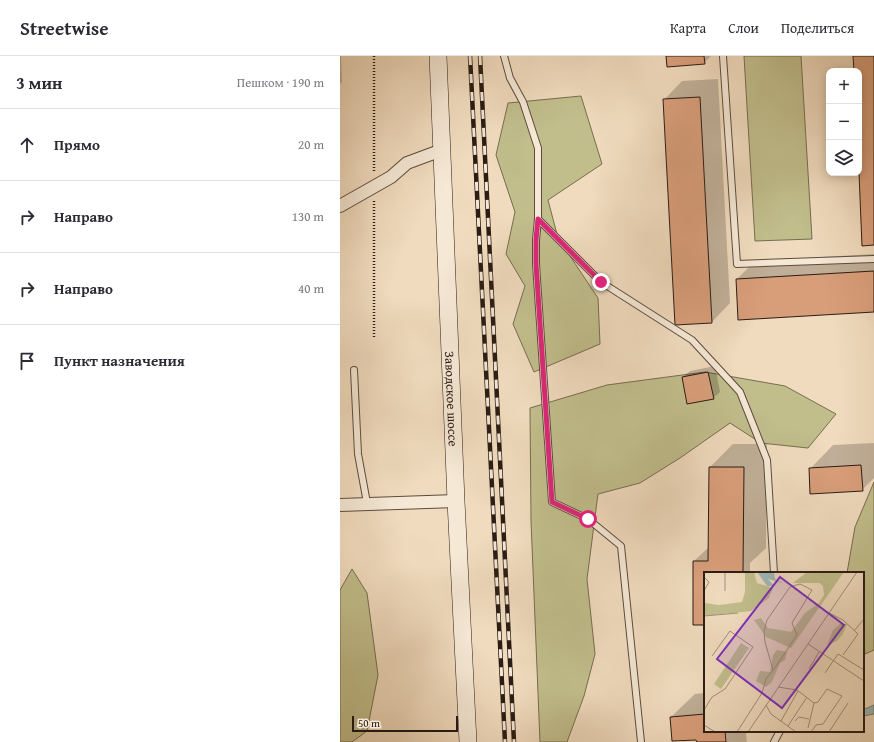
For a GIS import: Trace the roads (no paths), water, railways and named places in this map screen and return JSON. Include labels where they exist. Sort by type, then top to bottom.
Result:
[{"type":"main road","name":"Заводское шоссе","points":[[438,56],[456,500],[468,742]]},
{"type":"street","points":[[340,206],[391,177],[407,164],[442,150]]},
{"type":"street","points":[[340,505],[456,500]]},
{"type":"lane","points":[[504,56],[510,78],[523,102],[538,148],[538,219],[536,264],[552,502],[588,519],[621,546],[641,742]]},
{"type":"lane","points":[[723,56],[737,264],[874,259]]},
{"type":"lane","points":[[538,219],[601,282],[692,340],[740,392],[767,460],[774,572]]},
{"type":"lane","points":[[354,370],[358,454],[367,503]]},
{"type":"lane","points":[[774,742],[779,732]]},
{"type":"water","points":[[874,705],[874,714],[864,716],[864,710]]},
{"type":"railway","points":[[470,56],[505,742]]},
{"type":"railway","points":[[480,56],[514,742]]}]
